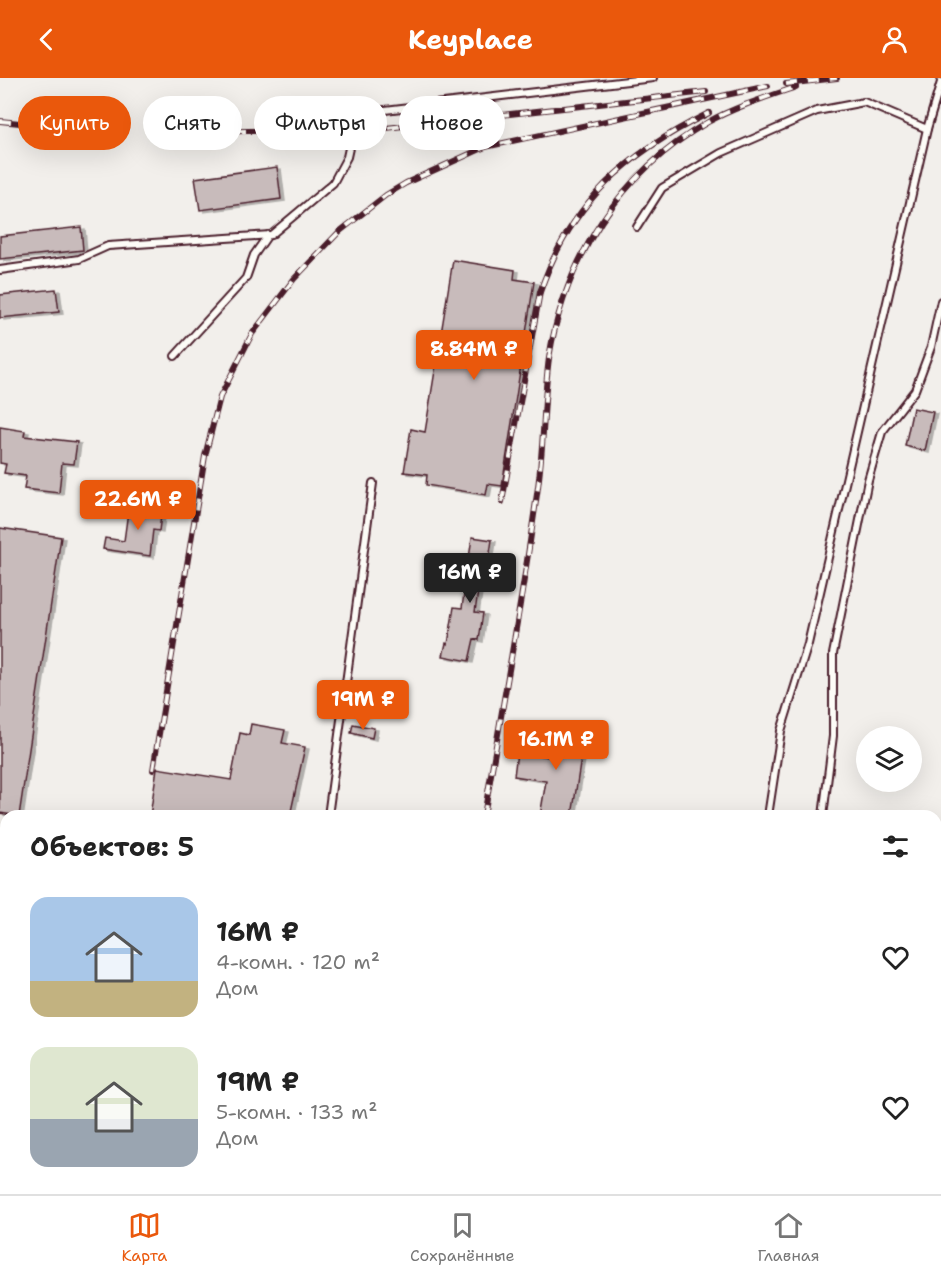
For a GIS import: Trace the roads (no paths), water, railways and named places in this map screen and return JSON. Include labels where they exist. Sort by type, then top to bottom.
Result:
[{"type":"lane","points":[[175,356],[246,278],[254,255],[268,236],[333,183],[347,157],[353,130],[368,112],[653,78]]},
{"type":"lane","points":[[769,810],[781,731],[808,644],[927,129],[941,82]]},
{"type":"lane","points":[[637,227],[662,188],[721,153],[817,111],[864,102],[927,129]]},
{"type":"lane","points":[[0,270],[79,259],[108,246],[268,236]]},
{"type":"lane","points":[[824,810],[833,736],[833,654],[868,480],[882,432],[915,390],[931,347],[941,301]]},
{"type":"lane","points":[[329,810],[373,483]]},
{"type":"railway","points":[[786,84],[837,78]]},
{"type":"railway","points":[[153,770],[205,456],[220,397],[252,334],[294,279],[339,232],[386,195],[406,183],[485,147],[768,86]]},
{"type":"railway","points":[[485,810],[537,494],[549,358],[568,286],[583,253],[602,222],[623,193],[648,166],[708,122],[740,107],[796,87]]},
{"type":"railway","points":[[242,131],[377,129],[706,92]]},
{"type":"railway","points":[[502,502],[540,292],[553,260],[585,207],[605,184],[652,145],[709,113]]},
{"type":"railway","points":[[0,121],[18,123]]}]
